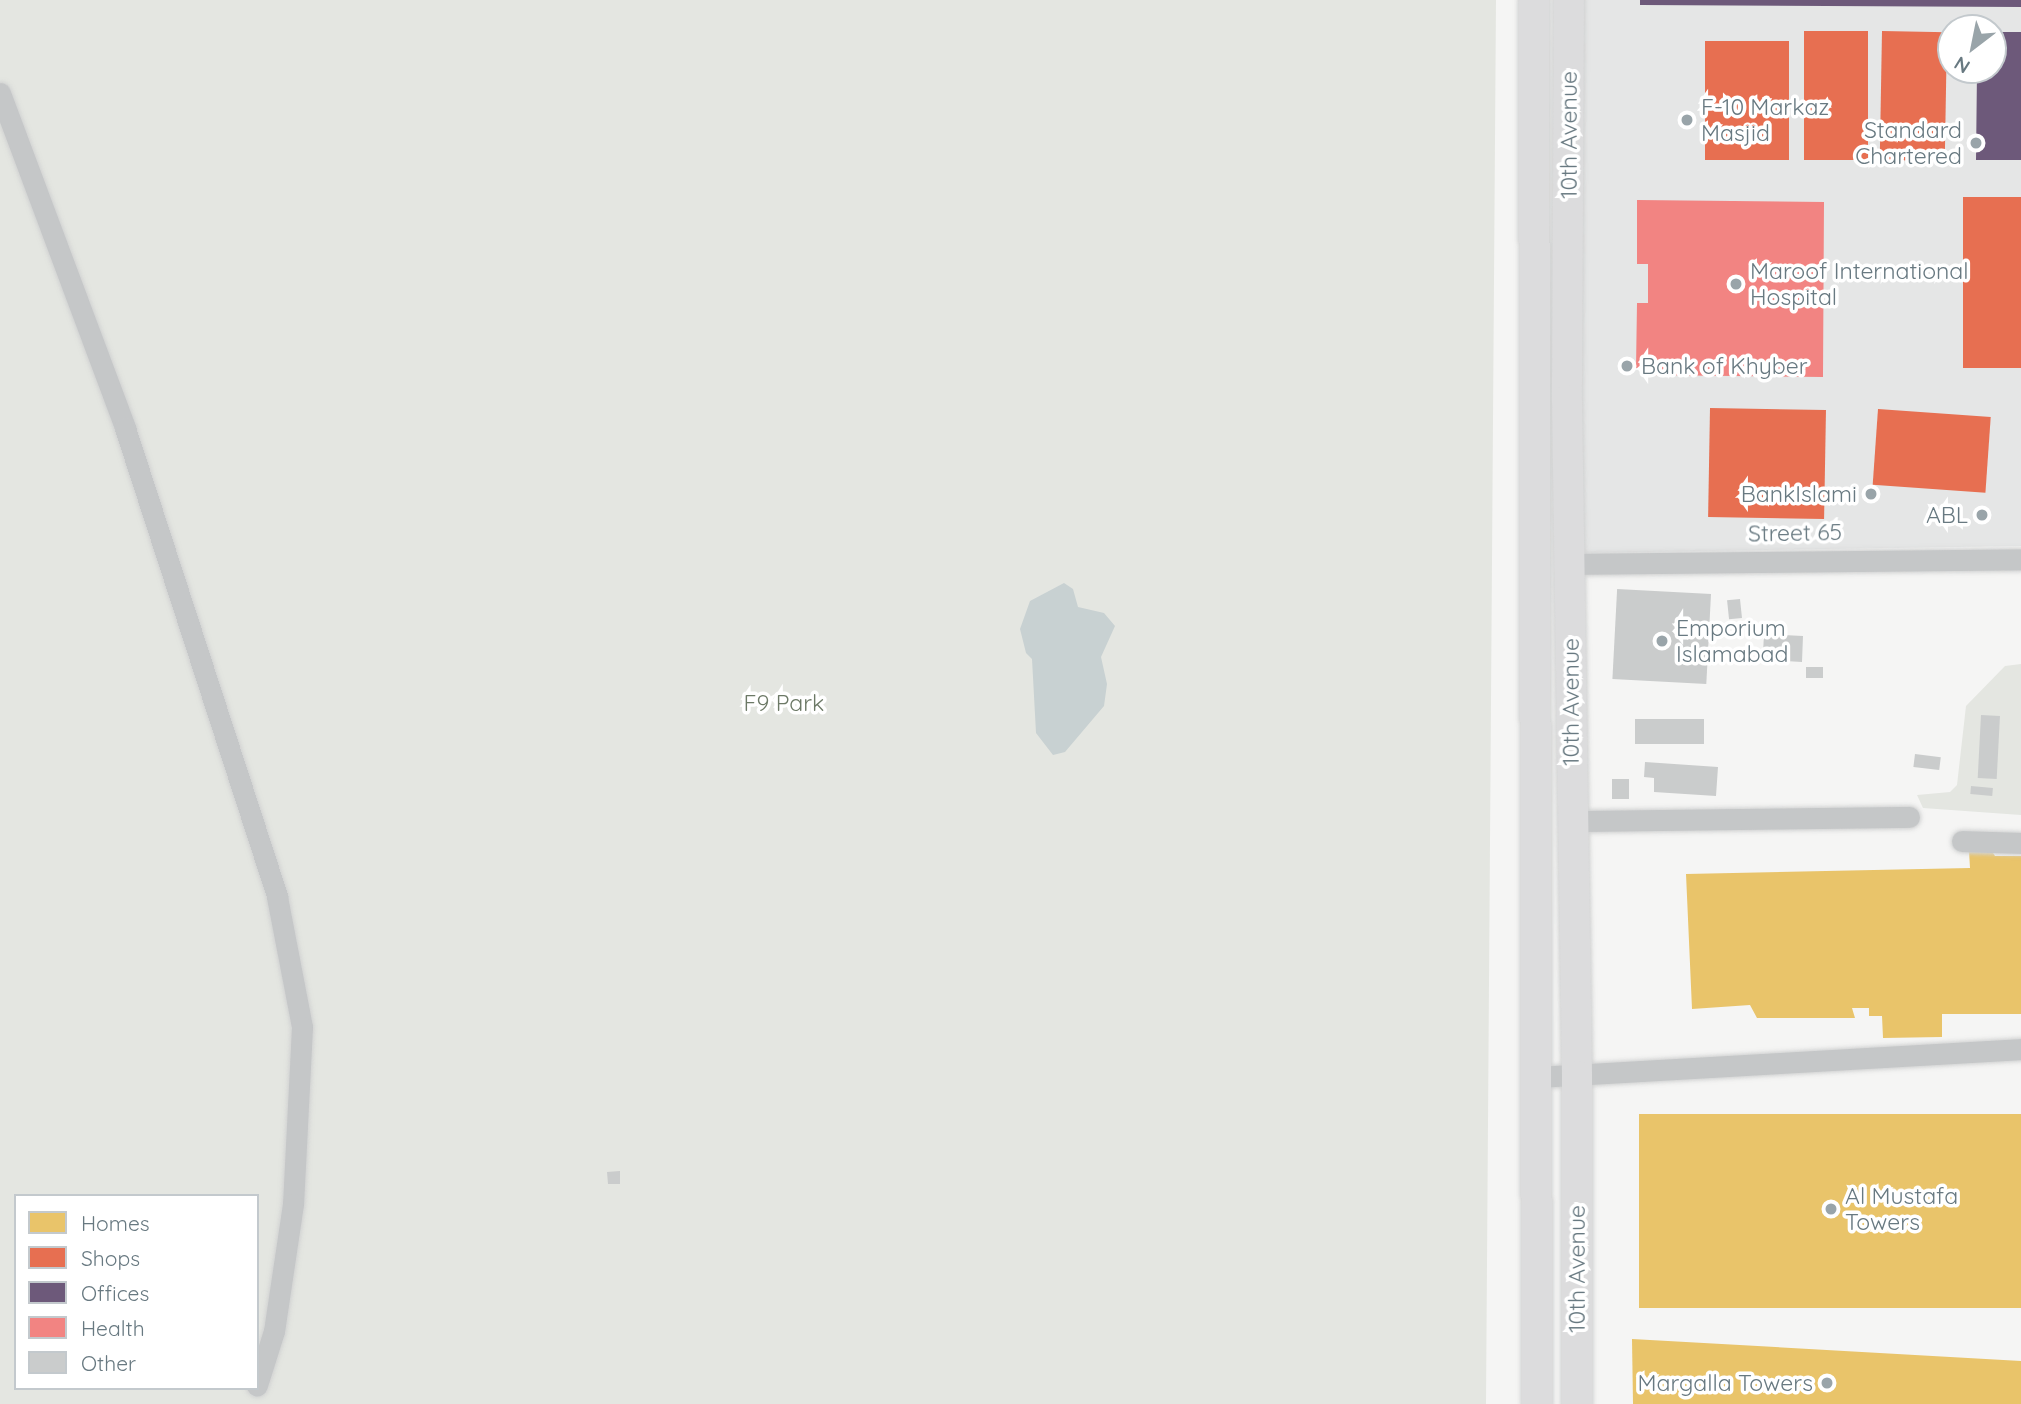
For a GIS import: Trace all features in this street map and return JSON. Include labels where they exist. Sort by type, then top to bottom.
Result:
[{"type":"main road","name":"10th Avenue","points":[[1534,0],[1539,1077],[1537,1404]]},
{"type":"main road","name":"10th Avenue","points":[[1569,0],[1577,1404]]},
{"type":"main road","points":[[1535,308],[1569,307]]},
{"type":"street","points":[[0,93],[125,428],[246,789],[279,910],[302,1027],[301,1054],[293,1204],[274,1331],[259,1380]]},
{"type":"street","name":"Street 65","points":[[1571,564],[1852,558],[2021,559]]},
{"type":"street","points":[[1572,821],[1909,817]]},
{"type":"street","points":[[1962,841],[2021,843]]},
{"type":"street","points":[[1539,1077],[2021,1049]]},
{"type":"shaded area","points":[[1580,0],[2021,0],[2021,546],[1580,553]]},
{"type":"shaded area","points":[[1064,583],[1073,589],[1078,607],[1104,613],[1115,626],[1101,657],[1107,684],[1104,706],[1065,752],[1053,755],[1036,733],[1032,659],[1026,653],[1020,629],[1030,601]]},
{"type":"green space","name":"F9 Park","points":[[0,0],[1496,0],[1486,1404],[0,1404]]},
{"type":"green space","points":[[2021,664],[2021,815],[1923,808],[1917,795],[1950,792],[1957,785],[1966,706],[2005,666]]},
{"type":"building: Homes","points":[[1991,850],[1995,856],[2021,856],[2021,1014],[1942,1014],[1942,1037],[1883,1038],[1882,1016],[1869,1016],[1869,1008],[1852,1008],[1855,1018],[1757,1018],[1750,1005],[1692,1009],[1686,874],[1970,868],[1969,851]]},
{"type":"building: Homes","name":"Al Mustafa Towers","points":[[1639,1114],[2021,1114],[2021,1308],[1639,1308]]},
{"type":"building: Homes","name":"Margalla Towers","points":[[1632,1339],[2021,1361],[2021,1404],[1633,1404]]},
{"type":"building: Shops","points":[[1804,31],[1868,31],[1868,160],[1804,160]]},
{"type":"building: Shops","points":[[1882,31],[1937,32],[1937,84],[1946,84],[1945,161],[1880,160]]},
{"type":"building: Shops","points":[[1705,41],[1789,41],[1789,160],[1705,160]]},
{"type":"building: Shops","points":[[1963,197],[2021,197],[2021,368],[1963,368]]},
{"type":"building: Shops","points":[[1710,408],[1826,410],[1824,519],[1708,517]]},
{"type":"building: Shops","points":[[1878,409],[1991,417],[1985,493],[1873,485]]},
{"type":"building: Offices","points":[[1640,0],[2021,0],[2021,7],[1640,5]]},
{"type":"building: Offices","points":[[2007,32],[2021,32],[2021,160],[1976,160],[1977,84],[2007,84]]},
{"type":"building: Health","name":"Maroof International Hospital","points":[[1637,200],[1824,202],[1823,377],[1643,375],[1643,368],[1636,368],[1637,303],[1648,303],[1648,264],[1637,264]]},
{"type":"building: Other","name":"Emporium Islamabad","points":[[1617,589],[1711,594],[1706,684],[1612,679]]},
{"type":"building: Other","points":[[1740,599],[1742,618],[1729,619],[1727,600]]},
{"type":"building: Other","points":[[1764,634],[1803,636],[1802,662],[1785,661],[1785,654],[1763,653]]},
{"type":"building: Other","points":[[1806,667],[1823,667],[1823,678],[1806,678]]},
{"type":"building: Other","points":[[1981,715],[2000,716],[1997,779],[1978,778]]},
{"type":"building: Other","points":[[1635,719],[1704,719],[1704,744],[1635,744]]},
{"type":"building: Other","points":[[1915,754],[1941,757],[1939,770],[1913,767]]},
{"type":"building: Other","points":[[1645,762],[1718,767],[1716,796],[1654,792],[1654,778],[1644,777]]},
{"type":"building: Other","points":[[1612,779],[1629,779],[1629,799],[1612,799]]},
{"type":"building: Other","points":[[1971,786],[1993,788],[1992,796],[1970,794]]},
{"type":"building: Other","points":[[620,1171],[620,1184],[608,1184],[607,1172]]},
{"type":"place","name":"F-10 Markaz Masjid","points":[[1687,120]]},
{"type":"place","name":"Standard Chartered","points":[[1976,143]]},
{"type":"place","name":"Maroof International Hospital","points":[[1736,284]]},
{"type":"place","name":"Bank of Khyber","points":[[1627,366]]},
{"type":"place","name":"BankIslami","points":[[1871,494]]},
{"type":"place","name":"ABL","points":[[1982,515]]},
{"type":"place","name":"Emporium Islamabad","points":[[1662,641]]},
{"type":"place","name":"Al Mustafa Towers","points":[[1831,1209]]},
{"type":"place","name":"Margalla Towers","points":[[1827,1383]]}]
